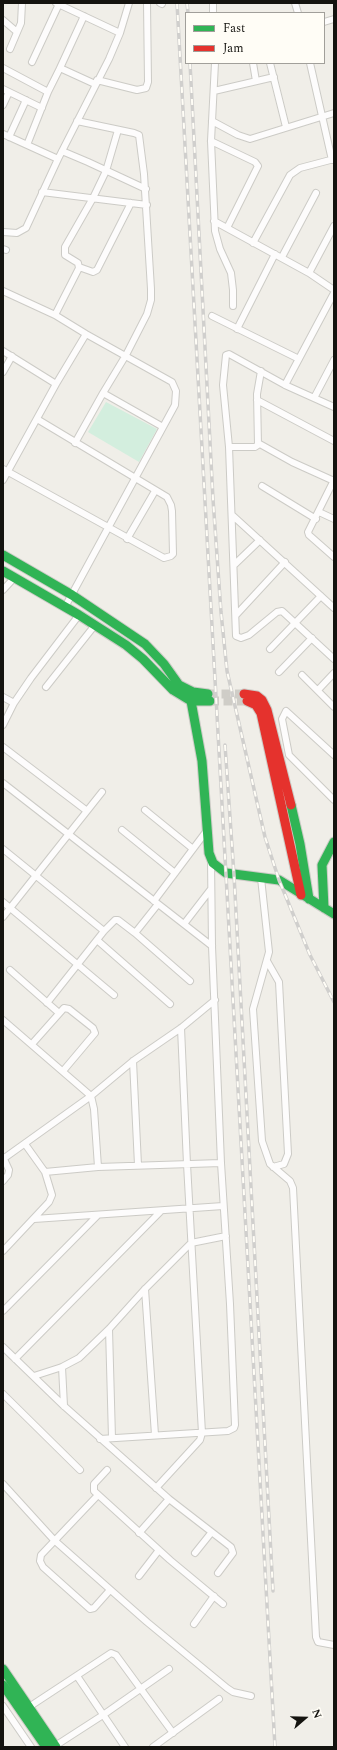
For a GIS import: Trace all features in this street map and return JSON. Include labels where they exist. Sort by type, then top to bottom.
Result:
[{"type":"street","points":[[10,49],[21,24],[22,3]]},
{"type":"street","points":[[3,232],[17,233],[26,228],[42,192],[120,33],[129,3]]},
{"type":"street","points":[[60,68],[96,82],[137,90],[146,88],[148,82],[147,3]]},
{"type":"street","points":[[32,62],[57,4],[120,33]]},
{"type":"street","points":[[28,145],[48,92],[84,16]]},
{"type":"street","points":[[3,20],[17,32]]},
{"type":"street","points":[[215,64],[211,141],[214,221],[216,238],[233,281],[233,306]]},
{"type":"street","points":[[253,64],[256,81]]},
{"type":"street","points":[[270,64],[286,127]]},
{"type":"street","points":[[253,243],[290,176],[300,168],[333,160],[310,64]]},
{"type":"street","points":[[3,68],[48,92]]},
{"type":"street","points":[[214,91],[274,77]]},
{"type":"street","points":[[3,105],[6,90],[42,108]]},
{"type":"street","points":[[26,100],[6,136],[58,159]]},
{"type":"street","points":[[212,121],[248,139],[252,139],[334,113]]},
{"type":"street","points":[[75,443],[102,393],[126,355],[147,314],[151,300],[146,189],[141,140],[139,135],[77,121]]},
{"type":"street","points":[[118,130],[106,171],[64,250],[65,255],[78,263],[79,267],[96,272],[131,203]]},
{"type":"street","points":[[211,141],[255,162],[258,166],[227,228]]},
{"type":"street","points":[[62,151],[146,189]]},
{"type":"street","points":[[42,192],[147,205]]},
{"type":"street","points":[[282,257],[316,193]]},
{"type":"street","points":[[214,221],[282,257],[309,273],[334,291],[285,385]]},
{"type":"street","points":[[309,273],[334,226]]},
{"type":"street","points":[[237,329],[275,254]]},
{"type":"street","points":[[55,315],[79,267]]},
{"type":"street","points":[[3,291],[55,315],[172,382],[174,386],[176,397],[175,405],[65,607]]},
{"type":"street","points":[[212,316],[299,359]]},
{"type":"street","points":[[3,480],[5,471],[86,334]]},
{"type":"street","points":[[3,351],[56,384]]},
{"type":"street","points":[[334,407],[285,385],[230,354],[226,355],[223,385],[229,448],[236,632],[238,638],[254,632],[280,611],[285,612],[334,659]]},
{"type":"street","points":[[3,372],[12,356]]},
{"type":"street","points":[[314,398],[334,360]]},
{"type":"street","points":[[229,448],[257,446],[257,400],[261,371]]},
{"type":"street","points":[[102,393],[163,427]]},
{"type":"street","points":[[257,400],[334,441]]},
{"type":"street","points":[[5,471],[108,529],[164,558],[173,554],[171,505],[167,497],[37,419]]},
{"type":"street","points":[[258,443],[292,462],[334,481],[308,534],[334,557]]},
{"type":"street","points":[[262,486],[316,519]]},
{"type":"street","points":[[127,539],[155,491]]},
{"type":"street","points":[[319,512],[334,519]]},
{"type":"street","points":[[232,515],[334,608]]},
{"type":"street","points":[[234,565],[260,540]]},
{"type":"street","points":[[3,555],[72,595],[145,644],[164,664],[179,685],[192,697],[202,761],[211,859],[210,889],[221,1163],[230,1304],[235,1425],[234,1428],[228,1431],[100,1439]]},
{"type":"street","points":[[236,615],[285,562]]},
{"type":"street","points":[[3,571],[95,625],[143,659],[172,690],[192,697],[209,698]]},
{"type":"street","points":[[3,590],[15,578]]},
{"type":"street","points":[[270,649],[321,596]]},
{"type":"street","points":[[3,725],[14,703],[31,678],[79,615]]},
{"type":"street","points":[[46,687],[95,625]]},
{"type":"street","points":[[279,672],[312,638]]},
{"type":"street","points":[[318,690],[334,672]]},
{"type":"street","points":[[302,675],[334,706]]},
{"type":"street","points":[[3,697],[14,703]]},
{"type":"street","points":[[245,697],[256,705],[262,713],[305,897]]},
{"type":"street","points":[[334,755],[286,711],[282,719],[289,755],[334,800]]},
{"type":"street","points":[[3,747],[87,811]]},
{"type":"street","points":[[3,783],[212,946]]},
{"type":"street","points":[[3,917],[102,792]]},
{"type":"street","points":[[145,810],[193,848]]},
{"type":"street","points":[[135,933],[175,873],[208,829]]},
{"type":"street","points":[[122,830],[175,873]]},
{"type":"street","points":[[324,908],[322,864],[334,842]]},
{"type":"street","points":[[3,848],[104,931]]},
{"type":"street","points":[[211,859],[216,866],[226,873],[279,880],[334,914]]},
{"type":"street","points":[[261,878],[269,941],[267,961],[253,1009],[262,1141],[267,1160],[290,1181],[294,1188],[316,1637],[318,1642],[334,1645]]},
{"type":"street","points":[[184,924],[210,889]]},
{"type":"street","points":[[3,902],[114,995]]},
{"type":"street","points":[[47,1004],[113,920],[117,920],[135,933],[190,982]]},
{"type":"street","points":[[97,940],[170,1004]]},
{"type":"street","points":[[267,961],[279,982],[288,1154],[288,1158],[284,1164],[273,1167]]},
{"type":"street","points":[[10,970],[59,1013]]},
{"type":"street","points":[[3,1181],[10,1170],[3,1158],[25,1144],[91,1096],[133,1061],[181,1028],[215,1000]]},
{"type":"street","points":[[32,1044],[59,1013],[66,1008],[93,1028],[95,1031],[63,1071]]},
{"type":"street","points":[[4,1024],[32,1044],[91,1096],[94,1109],[98,1167]]},
{"type":"street","points":[[156,1488],[200,1440],[202,1433],[181,1028]]},
{"type":"street","points":[[133,1061],[138,1165]]},
{"type":"street","points":[[3,1251],[34,1220],[51,1198],[52,1190],[45,1172],[25,1144]]},
{"type":"street","points":[[45,1172],[98,1167],[221,1163]]},
{"type":"street","points":[[34,1220],[223,1206]]},
{"type":"street","points":[[15,1359],[161,1211]]},
{"type":"street","points":[[3,1311],[98,1215]]},
{"type":"street","points":[[34,1376],[75,1361],[109,1329],[145,1289],[191,1243],[226,1236]]},
{"type":"street","points":[[145,1289],[155,1435]]},
{"type":"street","points":[[109,1329],[112,1438]]},
{"type":"street","points":[[3,1347],[64,1406],[169,1500],[231,1547],[233,1551],[218,1573]]},
{"type":"street","points":[[62,1367],[64,1406]]},
{"type":"street","points":[[3,1394],[80,1470]]},
{"type":"street","points":[[107,1470],[93,1486],[94,1491],[139,1533],[223,1604]]},
{"type":"street","points":[[3,1484],[54,1540],[110,1590],[227,1688],[233,1692],[251,1696]]},
{"type":"street","points":[[98,1495],[54,1540],[41,1555],[40,1561],[43,1567],[87,1608],[92,1610],[110,1590]]},
{"type":"street","points":[[139,1533],[169,1500]]},
{"type":"street","points":[[195,1553],[211,1533]]},
{"type":"street","points":[[139,1576],[159,1550]]},
{"type":"street","points":[[194,1624],[214,1596]]},
{"type":"street","points":[[29,1708],[111,1653],[116,1655],[173,1733]]},
{"type":"street","points":[[3,1669],[29,1708],[52,1747]]},
{"type":"street","points":[[52,1747],[103,1715],[169,1669]]},
{"type":"street","points":[[77,1676],[125,1747]]},
{"type":"street","points":[[3,1685],[52,1747]]},
{"type":"street","points":[[153,1747],[219,1699]]},
{"type":"street","points":[[3,1706],[31,1747]]},
{"type":"green space","points":[[106,402],[157,429],[139,462],[88,432]]},
{"type":"tunnel","points":[[208,694],[244,694]]},
{"type":"tunnel","points":[[210,701],[247,701]]},
{"type":"railway","points":[[177,3],[275,1747]]},
{"type":"railway","points":[[187,3],[188,12]]},
{"type":"railway","points":[[190,64],[213,499],[227,671],[265,837],[279,880],[310,955],[334,1002]]},
{"type":"railway","points":[[225,745],[234,875],[273,1591]]},
{"type":"traffic: fast","points":[[3,555],[72,595],[145,644],[164,664],[179,685],[193,692],[208,694]]},
{"type":"traffic: fast","points":[[3,571],[79,615],[126,645],[143,659],[173,690],[191,701],[210,701]]},
{"type":"traffic: fast","points":[[191,701],[202,761],[209,853],[213,863],[226,873],[279,880],[334,914]]},
{"type":"traffic: fast","points":[[291,805],[300,844],[309,899]]},
{"type":"traffic: fast","points":[[324,908],[322,865],[334,842]]},
{"type":"traffic: fast","points":[[3,1669],[56,1747]]},
{"type":"traffic: fast","points":[[3,1685],[46,1747]]},
{"type":"traffic: jam","points":[[244,694],[257,696],[262,700],[267,710],[291,805]]},
{"type":"traffic: jam","points":[[247,701],[256,705],[261,713],[301,895]]}]
